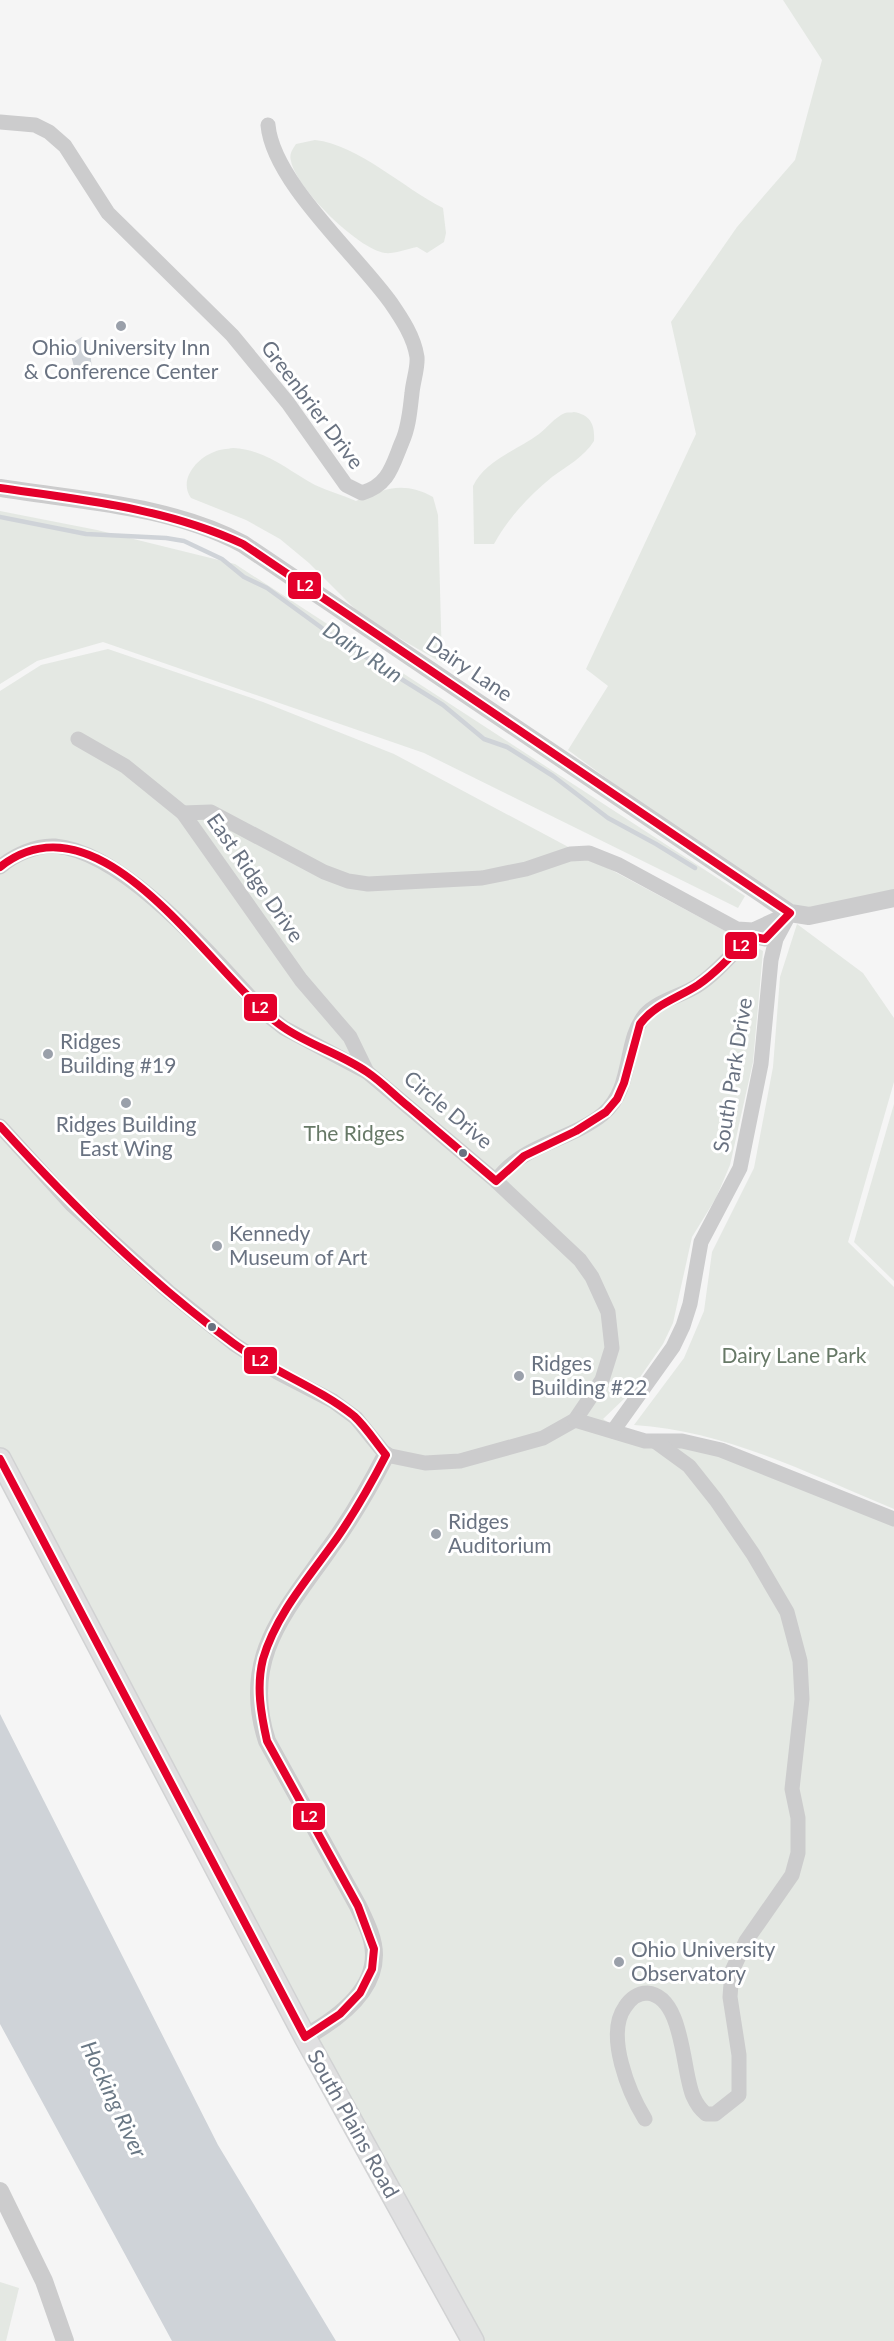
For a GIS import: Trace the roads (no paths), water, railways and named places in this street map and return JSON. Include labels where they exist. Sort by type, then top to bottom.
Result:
[{"type":"main road","name":"South Plains Road","points":[[0,1459],[305,2037],[473,2341]]},
{"type":"street","name":"Greenbrier Drive","points":[[0,122],[35,125],[49,132],[65,146],[108,213],[232,335],[288,403],[346,485],[362,493],[376,489],[384,482],[404,438],[417,357],[408,331],[384,293],[311,206],[282,166],[270,143],[268,125]]},
{"type":"street","name":"Dairy Lane","points":[[0,488],[183,519],[220,532],[253,551],[790,913]]},
{"type":"street","name":"East Ridge Drive","points":[[78,739],[125,766],[183,813],[301,980],[350,1037],[367,1072]]},
{"type":"street","points":[[183,813],[211,812],[301,861],[348,881],[368,884],[482,878],[526,870],[570,854],[589,853],[619,866],[737,929],[753,930],[790,913],[809,916],[894,898]]},
{"type":"street","name":"Circle Drive","points":[[0,867],[27,851],[44,846],[69,848],[95,858],[162,908],[265,1013],[284,1028],[367,1072],[496,1181],[566,1244],[592,1277],[608,1312],[612,1348],[602,1380],[575,1420],[543,1438],[460,1461],[425,1463],[386,1455]]},
{"type":"street","points":[[496,1181],[515,1160],[602,1115],[620,1092],[640,1024],[645,1015],[697,986],[715,972],[750,936],[765,939],[790,913]]},
{"type":"street","name":"South Park Drive","points":[[613,1431],[673,1347],[690,1304],[701,1242],[740,1168],[761,1064],[771,960],[776,939],[790,913]]},
{"type":"street","points":[[0,1126],[72,1205],[169,1292],[234,1344],[276,1372],[333,1401],[356,1418],[386,1455],[364,1498],[280,1618],[262,1656],[258,1687],[261,1722],[267,1740],[358,1906],[367,1926],[374,1955],[368,1979],[358,1996],[336,2018],[305,2037]]},
{"type":"street","points":[[575,1420],[656,1442],[682,1441],[715,1448],[894,1519]]},
{"type":"street","points":[[645,2119],[635,2102],[625,2074],[617,2038],[623,2009],[630,2000],[642,1993],[653,1994],[664,2000],[672,2014],[692,2095],[700,2109],[706,2114],[715,2114],[739,2095],[739,2055],[730,1997],[732,1971],[741,1949],[788,1882],[795,1864],[799,1835],[793,1774],[802,1699],[800,1661],[787,1612],[753,1554],[716,1500],[689,1466],[656,1442]]},
{"type":"street","points":[[0,2191],[44,2282],[65,2341]]},
{"type":"water","points":[[82,337],[89,344],[92,368],[82,372],[74,367],[71,355],[75,341]]},
{"type":"water","name":"Hocking River","points":[[0,1714],[218,2145],[336,2341],[172,2341],[0,2024]]},
{"type":"waterway","name":"Dairy Run","points":[[0,517],[86,534],[184,541],[222,559],[244,577],[267,588],[337,639],[443,705],[484,739],[507,747],[553,776],[608,818],[695,868]]},
{"type":"place","name":"Ohio University Inn & Conference Center","points":[[121,326]]},
{"type":"place","name":"Ridges Building #19","points":[[48,1054]]},
{"type":"place","name":"Ridges Building East Wing","points":[[126,1103]]},
{"type":"place","name":"Kennedy Museum of Art","points":[[217,1246]]},
{"type":"place","name":"Ridges Building #22","points":[[519,1376]]},
{"type":"place","name":"Ridges Auditorium","points":[[436,1534]]},
{"type":"place","name":"Ohio University Observatory","points":[[619,1962]]},
{"type":"park label","name":"The Ridges","points":[[354,1134]]},
{"type":"park label","name":"Dairy Lane Park","points":[[794,1356]]}]
